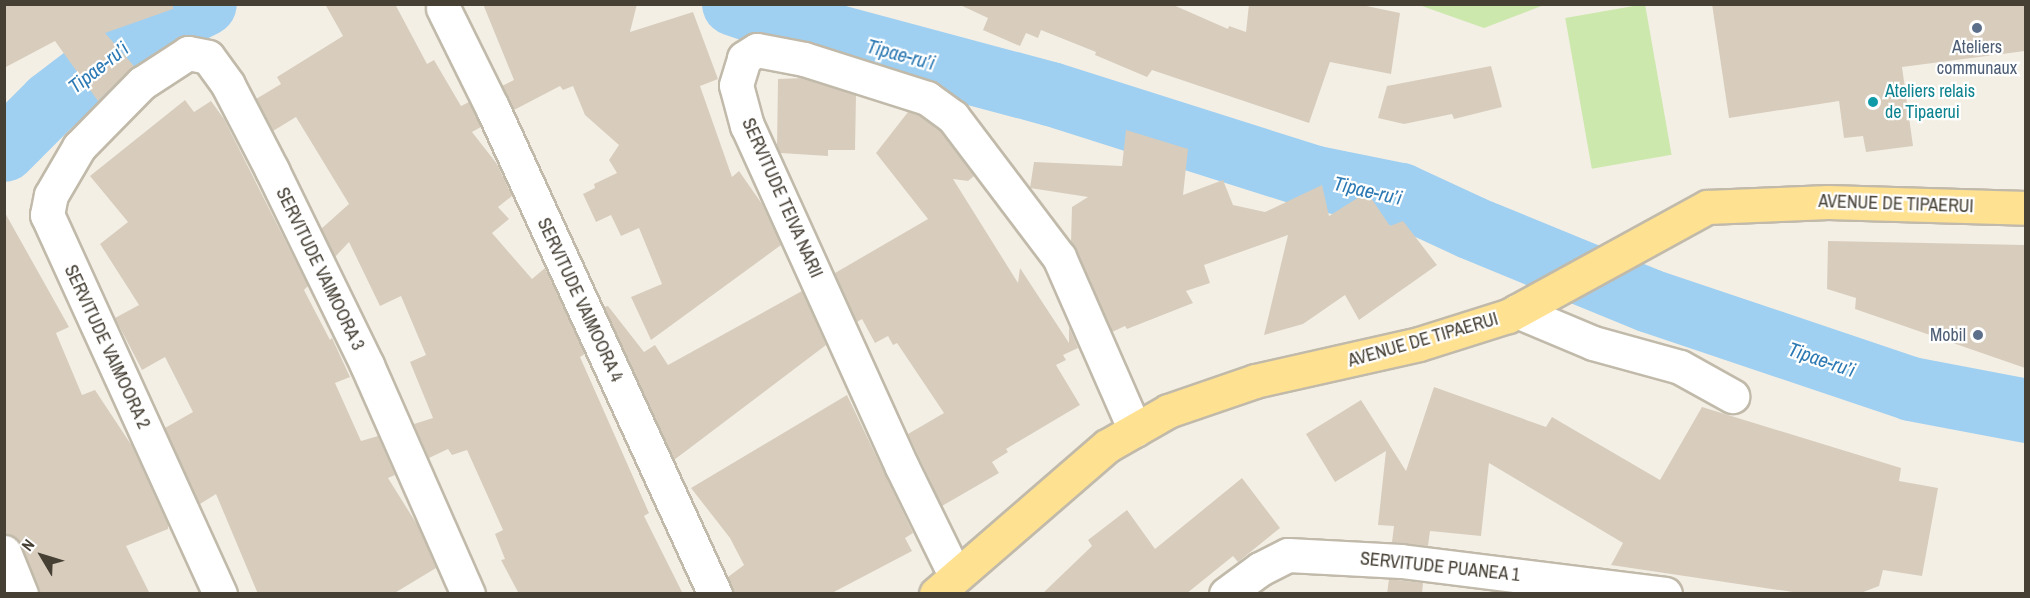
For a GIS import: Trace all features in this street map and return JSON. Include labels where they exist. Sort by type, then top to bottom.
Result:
[{"type":"main road","name":"AVENUE DE TIPAERUI","points":[[946,584],[1107,446],[1168,411],[1255,381],[1454,335],[1517,311],[1707,207],[1828,202],[2025,208]]},
{"type":"street","name":"SERVITUDE VAIMOORA 4","points":[[443,9],[603,346],[715,594]]},
{"type":"street","name":"SERVITUDE TEIVA NARII","points":[[946,584],[902,467],[747,126],[736,85],[744,58],[757,51],[804,60],[927,98],[953,117],[1059,257],[1135,430]]},
{"type":"street","name":"SERVITUDE VAIMOORA 3","points":[[114,111],[142,83],[188,53],[208,57],[228,85],[367,365],[468,594]]},
{"type":"street","name":"SERVITUDE VAIMOORA 2","points":[[114,111],[79,147],[51,195],[47,215],[220,594]]},
{"type":"street","points":[[1517,311],[1593,343],[1680,367],[1732,396]]},
{"type":"street","points":[[4,552],[21,594]]},
{"type":"street","name":"SERVITUDE PUANEA 1","points":[[1226,594],[1260,569],[1288,555],[1401,561],[1665,594]]},
{"type":"green space","points":[[1645,4],[1672,155],[1592,169],[1565,18]]},
{"type":"green space","points":[[1419,5],[1544,5],[1484,28]]},
{"type":"building","points":[[4,4],[173,4],[173,9],[105,33],[134,66],[98,101],[55,41],[4,68]]},
{"type":"building","points":[[325,4],[395,4],[427,64],[434,60],[461,106],[469,102],[481,127],[472,132],[497,164],[512,196],[498,207],[509,219],[492,233],[532,279],[545,268],[585,354],[580,357],[649,513],[644,516],[683,594],[519,594],[501,560],[505,559],[495,534],[503,530],[467,450],[452,455],[448,449],[429,458],[414,424],[433,418],[410,362],[426,355],[401,296],[380,306],[349,242],[335,257],[321,229],[349,204],[296,117],[273,131],[256,99],[281,84],[277,77],[343,36]]},
{"type":"building","points":[[483,4],[637,4],[630,32],[693,12],[718,79],[700,86],[732,177],[739,171],[762,204],[781,245],[651,340],[631,297],[662,284],[639,228],[621,236],[611,215],[596,222],[583,194],[595,188],[594,184],[617,173],[609,160],[619,145],[585,115],[573,86],[563,90],[560,86],[514,110],[502,86],[514,80]]},
{"type":"building","points":[[958,4],[1171,4],[1228,29],[1229,26],[1246,32],[1249,4],[1357,4],[1400,13],[1391,74],[1330,62],[1309,123],[1152,70],[1147,77],[1095,55],[1096,52],[1041,30],[1038,38],[1026,33],[1020,46],[983,30],[988,18]]},
{"type":"building","points":[[1712,4],[2025,4],[2025,51],[1902,67],[1913,146],[1866,152],[1863,136],[1844,138],[1839,101],[1729,118]]},
{"type":"building","points":[[1491,66],[1502,107],[1454,119],[1452,114],[1404,124],[1378,118],[1387,86]]},
{"type":"building","points":[[803,78],[856,95],[855,150],[828,150],[828,156],[780,153],[777,147],[778,79]]},
{"type":"building","points":[[185,100],[194,112],[211,101],[224,119],[308,286],[304,290],[330,340],[332,338],[350,377],[335,383],[361,441],[378,436],[395,475],[388,478],[418,526],[436,568],[393,594],[258,594],[216,494],[200,504],[165,428],[193,412],[165,357],[142,370],[115,318],[139,305],[100,244],[128,222],[90,176]]},
{"type":"building","points":[[908,112],[918,115],[940,131],[974,176],[968,181],[953,179],[1018,283],[1020,268],[1069,343],[1069,327],[1078,348],[1063,355],[1066,360],[1056,365],[1080,405],[1006,449],[1008,452],[992,462],[999,473],[942,506],[908,434],[944,413],[897,343],[893,345],[888,336],[875,343],[862,319],[857,322],[835,273],[928,219],[876,153]]},
{"type":"building","points":[[1126,130],[1188,149],[1183,195],[1223,180],[1233,205],[1265,212],[1322,185],[1329,216],[1367,192],[1390,226],[1403,221],[1437,265],[1359,320],[1345,295],[1303,324],[1264,335],[1288,235],[1204,265],[1210,283],[1186,291],[1193,303],[1127,329],[1125,326],[1112,332],[1071,242],[1072,207],[1088,197],[1030,188],[1034,162],[1122,166]]},
{"type":"building","points":[[4,211],[69,327],[56,333],[82,395],[95,390],[132,446],[168,525],[168,529],[126,546],[150,594],[39,594],[21,544],[15,537],[4,534]]},
{"type":"building","name":"Mobil","points":[[1828,241],[2025,245],[2025,368],[1855,309],[1856,298],[1827,289]]},
{"type":"building","points":[[802,291],[826,345],[674,460],[604,307],[608,306],[644,352],[655,345],[668,365]]},
{"type":"building","points":[[1434,387],[1546,427],[1552,417],[1660,480],[1702,407],[1901,468],[1899,481],[1938,488],[1922,576],[1883,570],[1879,586],[1858,594],[1806,594],[1611,565],[1623,543],[1489,463],[1481,536],[1430,531],[1428,546],[1392,542],[1394,526],[1378,525],[1386,451],[1335,482],[1306,434],[1361,400],[1406,471]]},
{"type":"building","points":[[847,395],[913,533],[905,538],[912,551],[830,594],[733,594],[728,577],[744,565],[730,538],[691,488]]},
{"type":"building","points":[[1242,478],[1280,528],[1238,562],[1233,556],[1186,594],[1042,594],[1092,546],[1088,540],[1127,510],[1155,549]]},
{"type":"building","points":[[1389,579],[1423,583],[1422,594],[1387,594]]},
{"type":"waterway","name":"Tipae-ru’i","points":[[4,150],[51,103],[135,39],[205,4]]},
{"type":"waterway","name":"Tipae-ru’i","points":[[734,4],[808,29],[1051,94],[1316,178],[1401,195],[1472,228],[1650,301],[1911,389],[2026,411]]},
{"type":"place","name":"Ateliers communaux","points":[[1977,28]]},
{"type":"place","name":"Ateliers relais de Tipaerui","points":[[1873,102]]},
{"type":"place","name":"Mobil","points":[[1978,335]]}]
